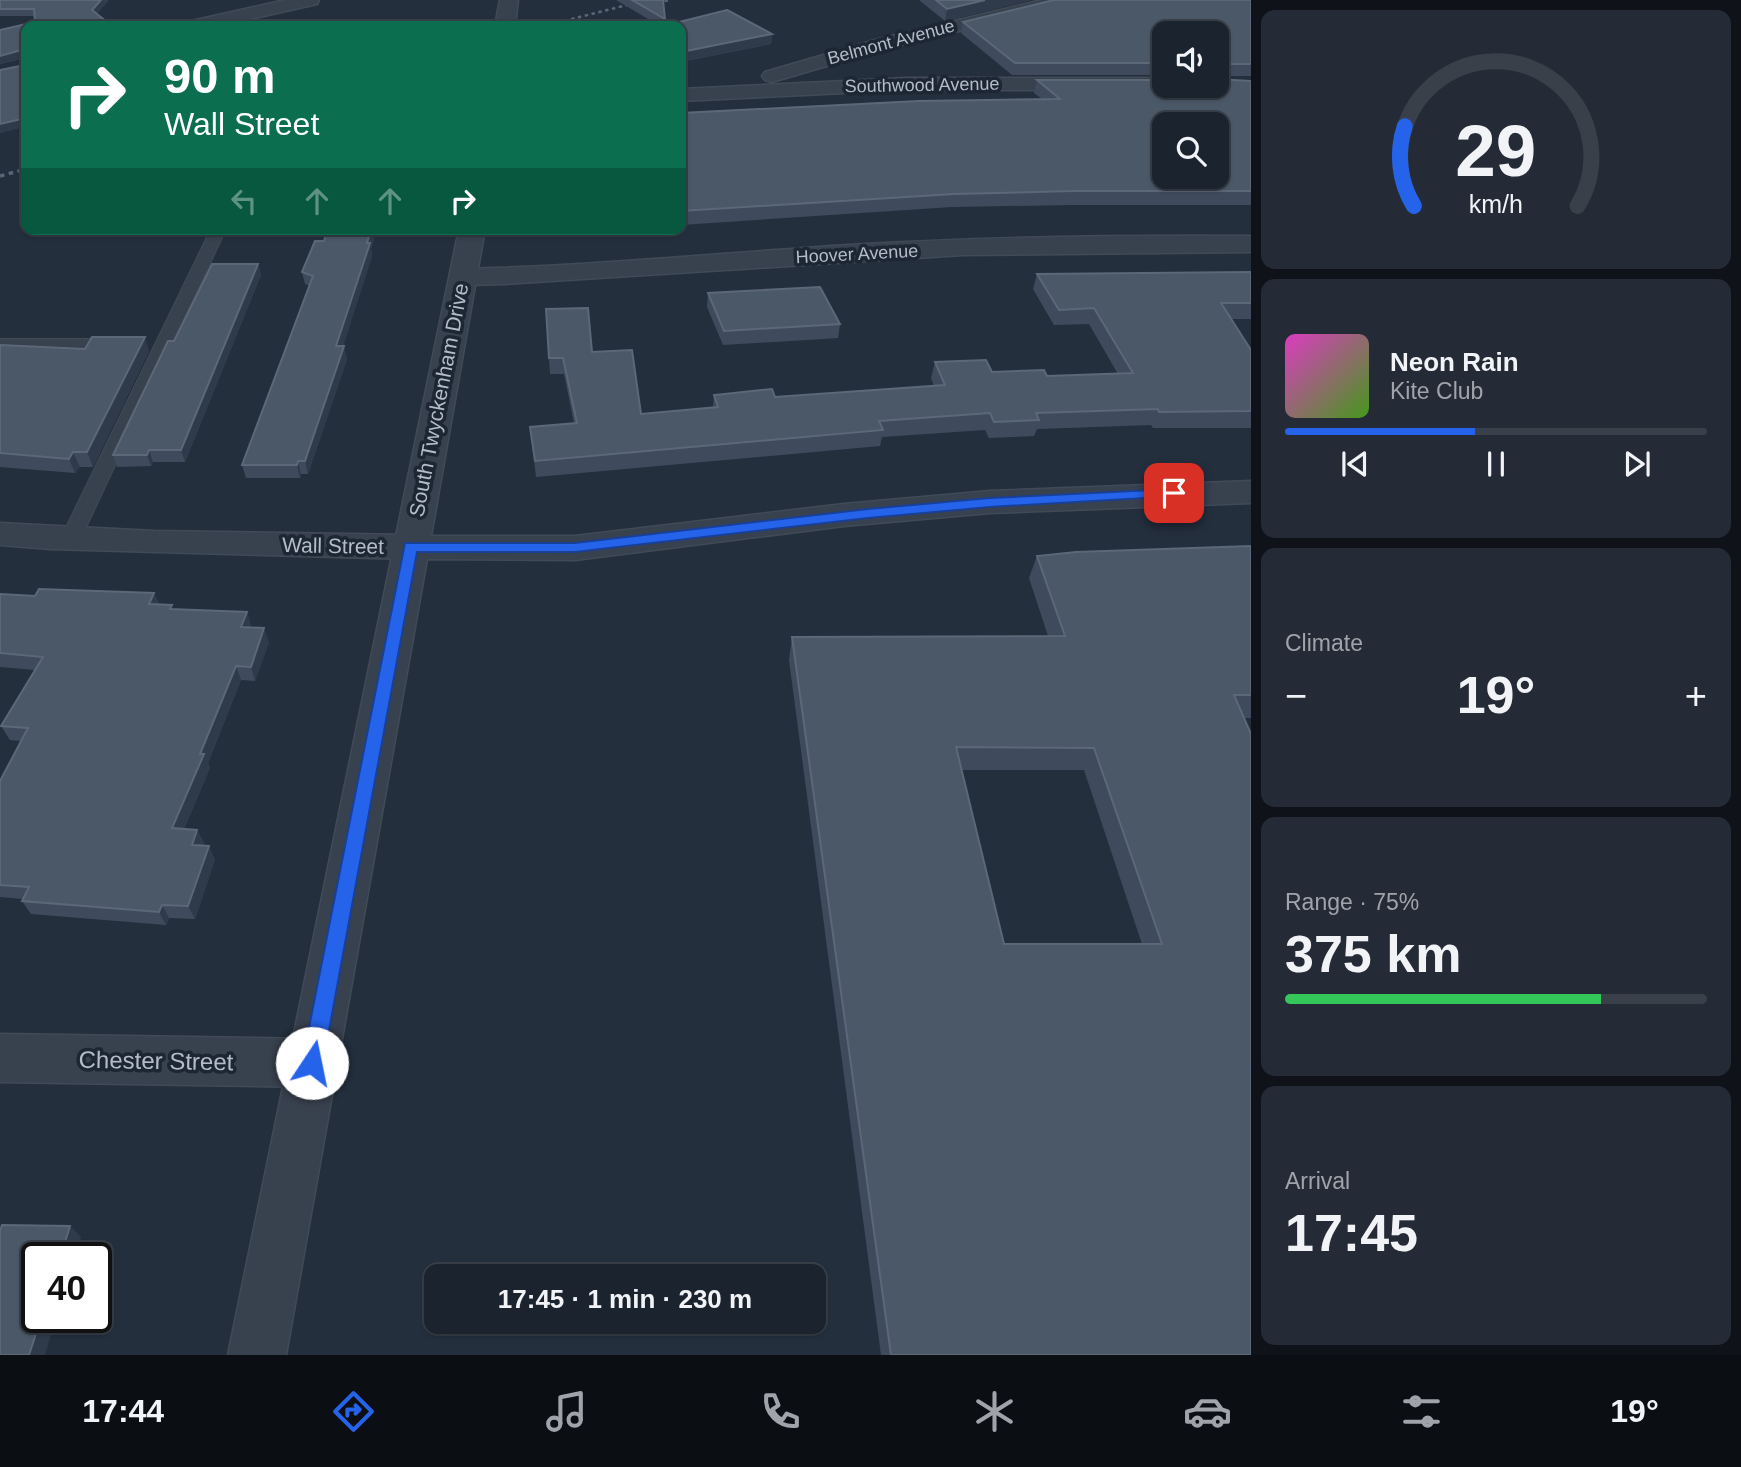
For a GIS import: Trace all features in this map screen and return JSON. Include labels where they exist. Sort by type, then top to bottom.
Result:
[{"type":"street","points":[[216,21],[310,0]]},
{"type":"street","points":[[506,21],[509,0]]},
{"type":"street","name":"Belmont Avenue","points":[[719,92],[868,47],[1065,0]]},
{"type":"street","name":"Southwood Avenue","points":[[686,95],[907,84],[1152,84]]},
{"type":"street","name":"South Twyckenham Drive","points":[[257,1355],[471,235]]},
{"type":"street","name":"Hoover Avenue","points":[[464,277],[617,272],[791,257],[942,249],[1251,244]]},
{"type":"street","name":"Wall Street","points":[[0,534],[70,540],[575,548],[844,516],[990,502],[1251,492]]},
{"type":"street","name":"Chester Street","points":[[0,1058],[312,1063]]},
{"type":"lane","points":[[70,540],[216,235]]},
{"type":"lane","points":[[0,344],[165,342]]},
{"type":"building","points":[[0,0],[101,0],[92,10],[106,21],[35,21],[34,9],[0,9]]},
{"type":"building","points":[[632,0],[663,0],[665,19]]},
{"type":"building","points":[[936,0],[985,0],[947,9]]},
{"type":"building","points":[[1054,0],[1251,0],[1251,64],[1229,64],[1229,21],[1152,21],[1152,63],[1015,63],[963,22]]},
{"type":"building","points":[[727,10],[772,34],[686,51],[686,21],[683,21]]},
{"type":"building","points":[[21,25],[21,50],[0,56],[0,30]]},
{"type":"building","points":[[21,66],[21,119],[0,124],[0,70]]},
{"type":"building","points":[[1037,80],[1152,80],[1152,98],[1229,98],[1229,80],[1251,81],[1251,191],[954,194],[686,211],[686,113],[919,101],[1060,99]]},
{"type":"building","points":[[326,235],[369,235],[367,243],[370,243],[336,346],[344,346],[305,461],[298,461],[297,465],[242,465],[313,276],[302,272],[315,241],[324,241]]},
{"type":"building","points":[[212,264],[258,264],[181,450],[149,450],[147,455],[113,455],[168,341],[174,341]]},
{"type":"building","points":[[1251,272],[1251,303],[1221,303],[1251,350],[1251,411],[1159,412],[1158,409],[1036,413],[1039,420],[994,422],[990,413],[879,421],[883,430],[535,461],[530,427],[577,423],[563,358],[549,358],[546,309],[588,308],[592,352],[632,350],[641,414],[718,407],[714,395],[772,389],[775,397],[945,385],[935,362],[986,360],[992,372],[1044,370],[1047,376],[1133,373],[1094,308],[1059,310],[1037,274]]},
{"type":"building","points":[[820,287],[840,324],[724,331],[708,293]]},
{"type":"building","points":[[92,337],[145,337],[87,452],[73,452],[69,459],[0,453],[0,345],[85,349]]},
{"type":"building","points":[[1251,546],[1251,695],[1234,695],[1251,734],[1251,1355],[891,1355],[792,637],[1065,636],[1037,556],[1076,552]],"holes":[[[956,747],[1094,748],[1162,944],[1004,944]]]},
{"type":"building","points":[[39,589],[154,593],[149,604],[172,605],[170,609],[247,612],[241,627],[264,628],[251,667],[236,666],[200,754],[204,754],[172,828],[197,830],[192,845],[209,846],[188,906],[162,905],[159,912],[22,901],[29,887],[0,885],[0,781],[28,728],[1,726],[43,657],[0,653],[0,594],[35,596]]},
{"type":"building","points":[[2,1225],[70,1226],[65,1242],[21,1242],[21,1333],[36,1333],[29,1355],[0,1355]]},
{"type":"railway","points":[[564,21],[647,0]]},
{"type":"railway","points":[[644,6],[669,0]]},
{"type":"railway","points":[[0,176],[21,170]]},
{"type":"route","points":[[312,1063],[411,547],[575,548],[868,513],[990,502],[1174,493]]}]
